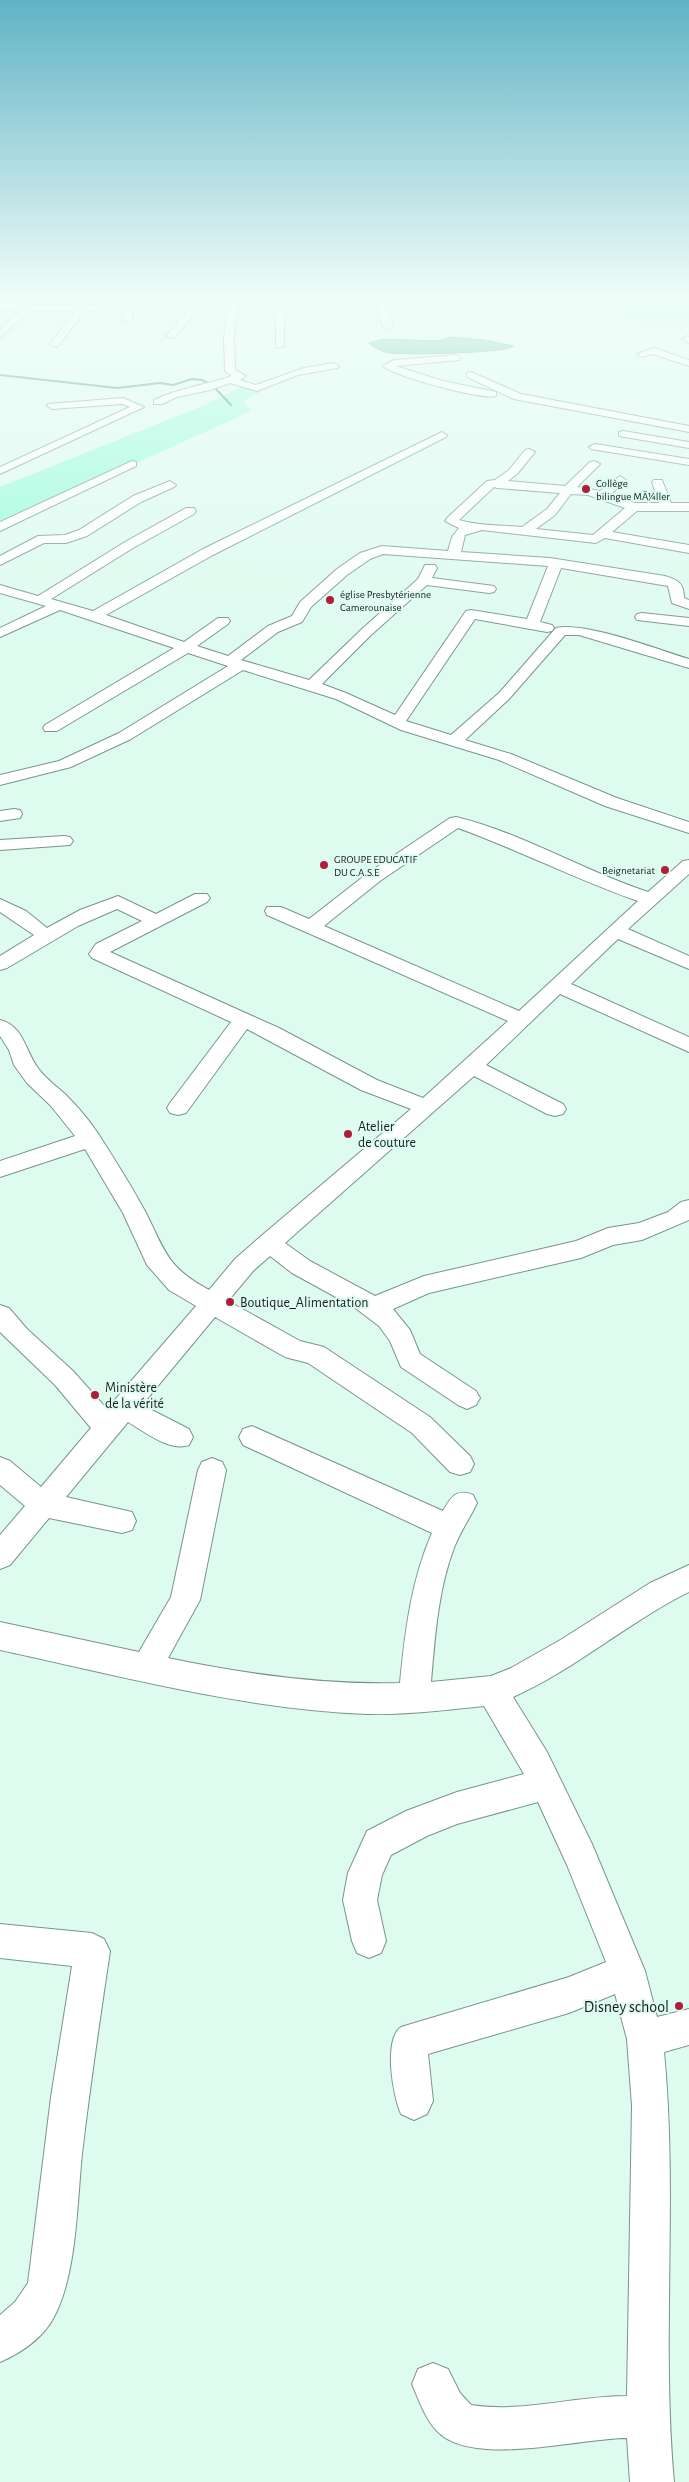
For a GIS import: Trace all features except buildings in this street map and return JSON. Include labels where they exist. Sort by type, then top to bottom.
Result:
[{"type":"street","points":[[0,470],[124,414]]},
{"type":"street","points":[[608,414],[689,429]]},
{"type":"street","points":[[623,434],[689,445]]},
{"type":"street","points":[[94,616],[208,552],[442,435]]},
{"type":"street","points":[[595,447],[689,462]]},
{"type":"street","points":[[497,484],[513,472],[529,452]]},
{"type":"street","points":[[0,527],[132,464]]},
{"type":"street","points":[[524,531],[551,512],[568,490],[594,464]]},
{"type":"street","points":[[602,496],[620,480]]},
{"type":"street","points":[[658,482],[667,508]]},
{"type":"street","points":[[474,528],[451,521],[492,483],[590,492],[634,507],[689,507]]},
{"type":"street","points":[[0,561],[42,539],[66,539],[83,533],[136,499],[170,485]]},
{"type":"street","points":[[454,554],[457,539],[461,533],[466,529],[481,527],[596,539],[634,507]]},
{"type":"street","points":[[39,601],[129,545],[190,511]]},
{"type":"street","points":[[604,534],[689,548]]},
{"type":"street","points":[[0,780],[65,764],[125,736],[234,663],[273,628],[297,619],[305,605],[342,572],[365,556],[389,549],[556,563],[673,583],[677,587],[677,600],[689,605]]},
{"type":"street","points":[[312,686],[358,639],[424,582],[429,575],[434,554]]},
{"type":"street","points":[[532,624],[556,563]]},
{"type":"street","points":[[424,582],[488,589]]},
{"type":"street","points":[[0,589],[94,616],[185,648],[312,686],[340,696],[397,723],[505,757],[611,802],[689,828]]},
{"type":"street","points":[[0,634],[58,606]]},
{"type":"street","points":[[397,723],[471,614],[561,631],[580,631],[689,664]]},
{"type":"street","points":[[642,618],[689,622]]},
{"type":"street","points":[[51,728],[185,648],[223,621]]},
{"type":"street","points":[[454,741],[504,696],[561,631]]},
{"type":"street","points":[[312,926],[374,876],[456,822],[499,837],[612,886],[652,899]]},
{"type":"street","points":[[0,845],[64,841]]},
{"type":"street","points":[[0,1556],[244,1265],[472,1066],[689,865]]},
{"type":"street","points":[[201,898],[103,948],[99,954],[243,1020],[328,1065],[426,1107]]},
{"type":"street","points":[[0,964],[45,935],[98,908],[118,902],[156,921]]},
{"type":"street","points":[[0,905],[19,915],[45,935]]},
{"type":"street","points":[[274,910],[356,948],[404,966],[522,1020]]},
{"type":"street","points":[[616,931],[689,963]]},
{"type":"street","points":[[558,986],[689,1045]]},
{"type":"street","points":[[178,1108],[243,1020]]},
{"type":"street","points":[[0,1026],[10,1034],[19,1050],[21,1060],[34,1078],[59,1101],[90,1139],[134,1213],[155,1259],[178,1284],[210,1304],[294,1350],[315,1354],[422,1425],[460,1464]]},
{"type":"street","points":[[472,1066],[555,1109]]},
{"type":"street","points":[[0,1168],[90,1139]]},
{"type":"street","points":[[373,1307],[424,1285],[581,1249],[608,1237],[642,1231],[685,1218]]},
{"type":"street","points":[[268,1243],[301,1267],[373,1307],[388,1319],[401,1337],[410,1360],[467,1398]]},
{"type":"street","points":[[0,1315],[18,1336],[64,1378],[115,1417],[180,1436]]},
{"type":"street","points":[[252,1437],[455,1514],[431,1570],[414,1698]]},
{"type":"street","points":[[0,1469],[42,1504],[122,1521]]},
{"type":"street","points":[[146,1668],[185,1600],[212,1470]]},
{"type":"street","points":[[0,1636],[146,1668],[275,1691],[367,1699],[414,1698],[492,1691],[522,1678],[573,1649],[660,1592],[689,1578]]},
{"type":"street","points":[[492,1691],[536,1763],[580,1856],[627,1971],[645,2039],[651,2106],[650,2308],[647,2418],[652,2482]]},
{"type":"street","points":[[370,1941],[360,1900],[365,1873],[379,1843],[418,1823],[457,1808],[546,1784]]},
{"type":"street","points":[[0,1941],[92,1951],[70,2097],[48,2283],[42,2302],[33,2315],[0,2341]]},
{"type":"street","points":[[414,2101],[409,2048],[410,2043],[414,2040],[569,1995],[627,1971]]},
{"type":"street","points":[[645,2039],[689,2027]]},
{"type":"street","points":[[433,2384],[455,2419],[463,2424],[485,2427],[530,2427],[596,2418],[647,2418]]},
{"type":"shaded area","points":[[182,414],[245,414],[0,525],[0,487]]},
{"type":"place","name":"Collège bilingue MÃ¼ller","points":[[586,489]]},
{"type":"place","name":"église Presbytérienne Camerounaise","points":[[330,600]]},
{"type":"place","name":"GROUPE EDUCATIF DU C.A.S.E","points":[[324,865]]},
{"type":"place","name":"Beignetariat","points":[[665,870]]},
{"type":"place","name":"Atelier de couture","points":[[348,1134]]},
{"type":"place","name":"Boutique_Alimentation","points":[[230,1302]]},
{"type":"place","name":"Ministère de la vérité","points":[[95,1395]]},
{"type":"place","name":"Disney school","points":[[679,2006]]}]
